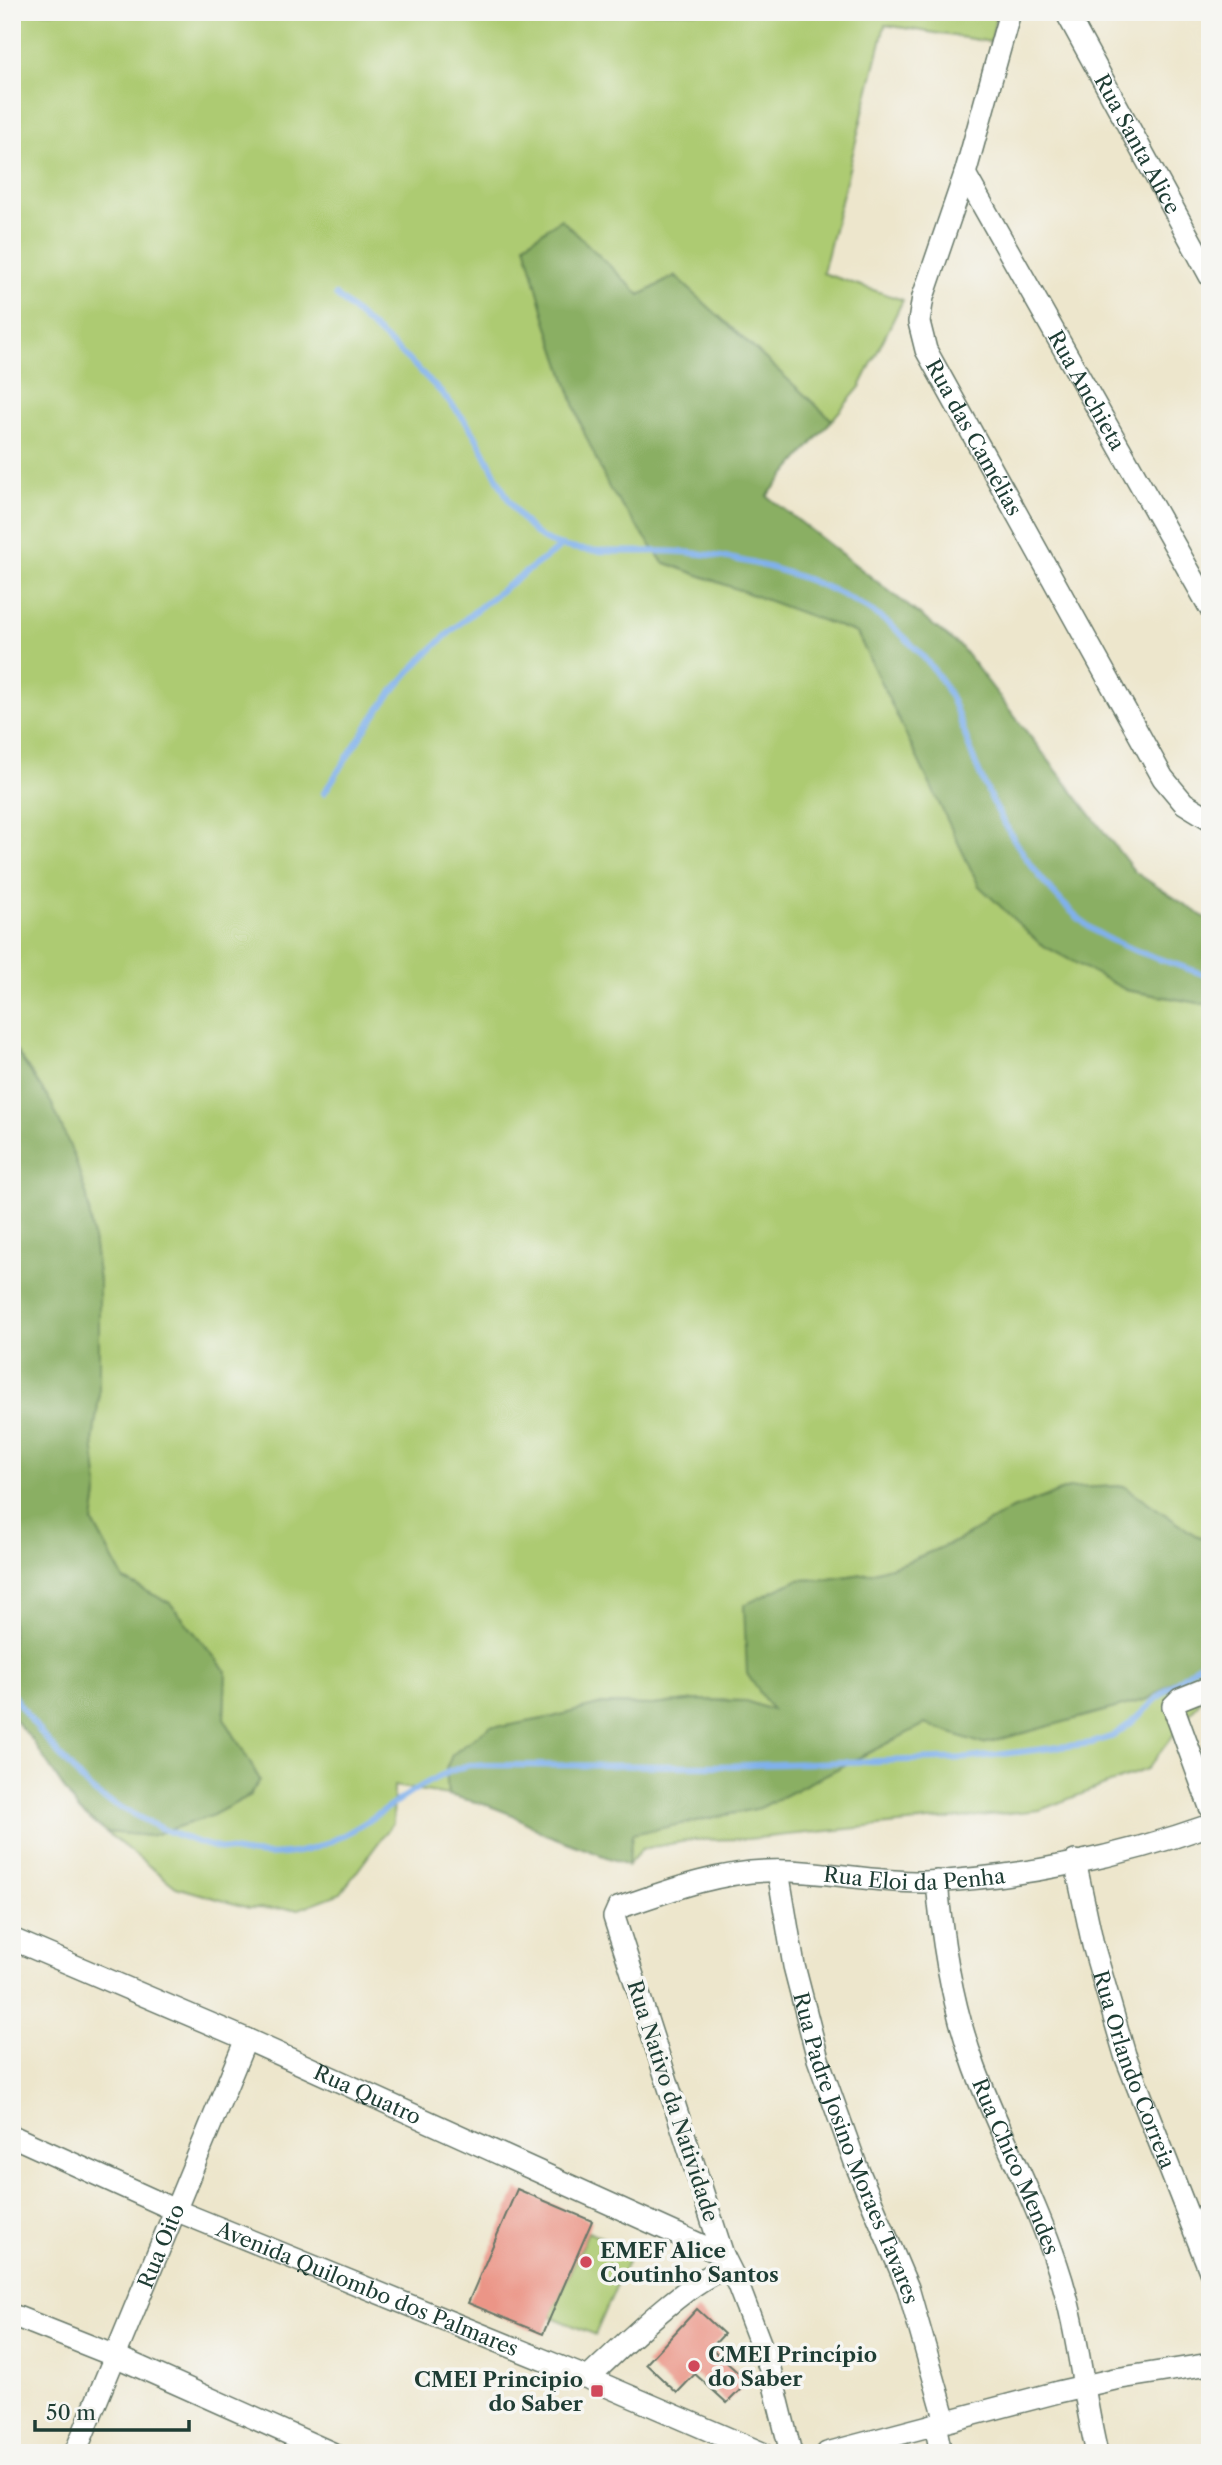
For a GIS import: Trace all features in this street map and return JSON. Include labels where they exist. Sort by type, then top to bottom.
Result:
[{"type":"street","name":"Rua das Camélias","points":[[1010,12],[965,174],[923,296],[919,322],[926,350],[1163,778],[1184,803],[1210,819]]},
{"type":"street","name":"Rua Santa Alice","points":[[1066,12],[1210,276]]},
{"type":"street","name":"Rua Anchieta","points":[[965,174],[1202,574],[1210,608]]},
{"type":"street","points":[[1210,1687],[1175,1703],[1174,1713],[1210,1807]]},
{"type":"street","name":"Rua Eloi da Penha","points":[[618,1908],[721,1876],[778,1871],[899,1882],[990,1876],[1075,1861],[1144,1845],[1210,1825]]},
{"type":"street","name":"Rua Orlando Correia","points":[[1075,1861],[1093,1945],[1125,2054],[1210,2272]]},
{"type":"street","name":"Rua Padre Josino Moraes Tavares","points":[[778,1871],[794,1966],[818,2059],[856,2165],[908,2287],[940,2423],[941,2453]]},
{"type":"street","name":"Rua Chico Mendes","points":[[937,1881],[945,1952],[962,2027],[989,2104],[1058,2266],[1069,2306],[1097,2453]]},
{"type":"street","name":"Rua Nativo da Natividade","points":[[618,1908],[614,1917],[726,2262],[738,2285],[771,2369],[791,2453]]},
{"type":"street","name":"Rua Quatro","points":[[12,1939],[246,2039],[726,2262]]},
{"type":"street","name":"Rua Oito","points":[[75,2453],[246,2039]]},
{"type":"street","name":"Avenida Quilombo dos Palmares","points":[[12,2136],[175,2210],[588,2378],[762,2453]]},
{"type":"street","points":[[588,2378],[665,2309],[726,2262]]},
{"type":"street","points":[[12,2315],[115,2356],[332,2453]]},
{"type":"street","points":[[827,2453],[1084,2386],[1210,2364]]},
{"type":"green space","points":[[12,12],[997,12],[991,42],[885,25],[823,273],[903,300],[860,387],[832,420],[675,276],[640,295],[561,220],[525,244],[547,324],[583,431],[662,562],[857,633],[947,816],[1125,990],[1210,1005],[1210,1540],[1195,1535],[1124,1486],[1069,1488],[1010,1510],[959,1540],[904,1563],[870,1573],[797,1580],[773,1711],[746,1701],[602,1704],[553,1717],[506,1726],[490,1726],[446,1769],[448,1795],[394,1786],[393,1823],[341,1893],[299,1909],[249,1908],[176,1887],[106,1832],[150,1836],[211,1816],[249,1796],[260,1780],[224,1718],[226,1671],[170,1603],[124,1580],[93,1522],[98,1487],[93,1441],[99,1397],[99,1281],[87,1197],[74,1156],[34,1076],[12,1045]]},
{"type":"green space","points":[[561,219],[640,295],[675,276],[832,420],[767,496],[961,647],[1135,872],[1210,921],[1210,1005],[1126,990],[1040,944],[979,886],[857,633],[663,562],[609,488],[583,430],[547,324],[525,244]]},
{"type":"green space","points":[[12,1045],[52,1104],[74,1156],[87,1197],[99,1281],[99,1397],[93,1441],[98,1487],[93,1522],[124,1580],[170,1603],[226,1671],[224,1718],[260,1780],[249,1796],[211,1816],[150,1836],[106,1832],[79,1811],[32,1740],[12,1717]]},
{"type":"green space","points":[[1124,1486],[1195,1535],[1210,1540],[1210,1656],[1148,1699],[983,1744],[925,1724],[760,1808],[632,1834],[628,1865],[545,1834],[513,1815],[448,1795],[446,1769],[452,1755],[490,1726],[506,1726],[553,1717],[602,1704],[746,1701],[772,1710],[747,1674],[744,1605],[797,1580],[870,1573],[904,1563],[959,1540],[1010,1510],[1069,1488]]},
{"type":"green space","points":[[1210,1656],[1210,1688],[1147,1769],[1040,1810],[747,1839],[692,1840],[642,1849],[628,1865],[632,1834],[760,1808],[925,1724],[983,1744],[1148,1699]]},
{"type":"green space","points":[[588,2232],[632,2250],[595,2335],[550,2316]]},
{"type":"building","points":[[517,2189],[592,2221],[543,2334],[468,2303]]},
{"type":"building","points":[[697,2309],[724,2334],[711,2348],[748,2382],[727,2403],[695,2374],[677,2393],[646,2364]]},
{"type":"waterway","points":[[336,295],[424,375],[457,410],[479,442],[510,503],[530,528],[542,538],[572,548],[683,552],[766,567],[794,575],[847,597],[893,627],[939,677],[955,706],[977,769],[992,800],[1014,840],[1056,896],[1101,935],[1210,977]]},
{"type":"waterway","points":[[324,793],[383,704],[422,659],[489,599],[562,546]]},
{"type":"waterway","points":[[12,1694],[56,1751],[100,1797],[167,1831],[192,1840],[218,1848],[270,1855],[296,1853],[320,1846],[358,1827],[431,1781],[469,1765],[721,1766],[970,1758],[1092,1743],[1113,1736],[1131,1723],[1210,1655]]},
{"type":"place","name":"EMEF Alice Coutinho Santos","points":[[586,2262]]},
{"type":"place","name":"CMEI Princípio do Saber","points":[[694,2366]]},
{"type":"place","name":"CMEI Principio do Saber","points":[[597,2391]]}]
